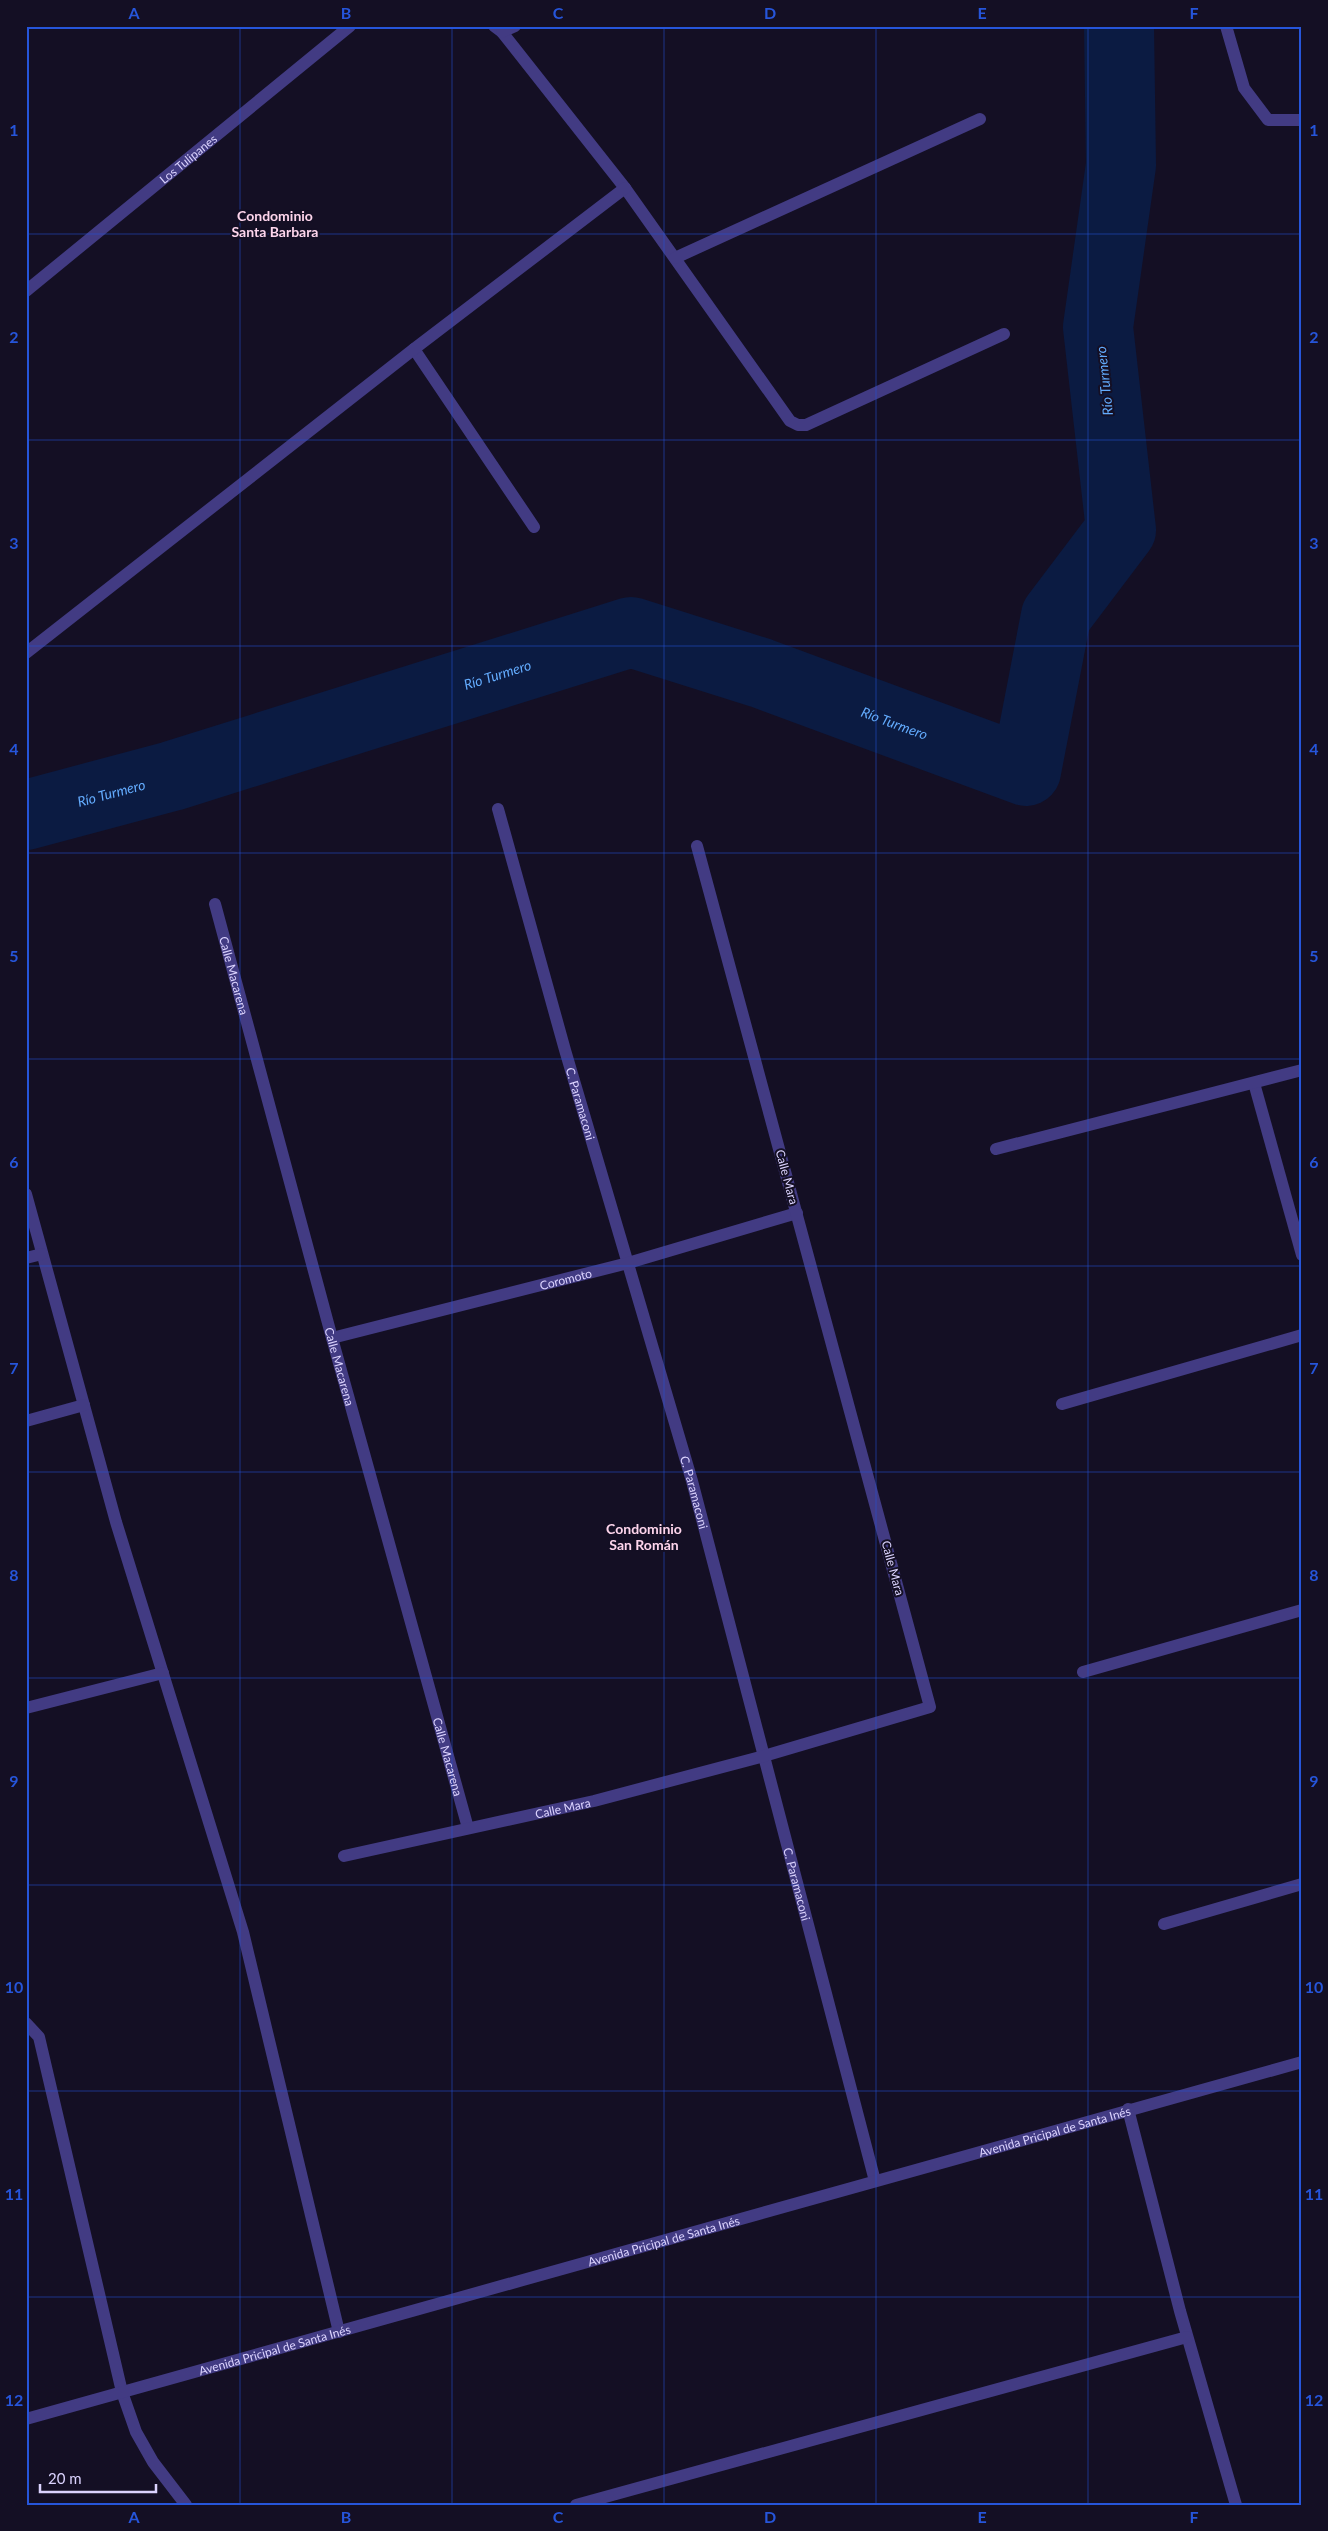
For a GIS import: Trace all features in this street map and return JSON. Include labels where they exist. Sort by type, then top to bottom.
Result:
[{"type":"street","name":"Los Tulipanes","points":[[26,291],[350,26]]},
{"type":"street","points":[[516,26],[498,29],[625,188],[790,421],[798,426],[806,425],[1004,334]]},
{"type":"street","points":[[1226,26],[1244,88],[1268,120],[1302,120]]},
{"type":"street","points":[[675,258],[980,119]]},
{"type":"street","points":[[26,653],[414,349],[625,188]]},
{"type":"street","points":[[414,349],[534,528]]},
{"type":"street","name":"C. Paramaconi","points":[[498,809],[692,1481],[875,2181]]},
{"type":"street","name":"Calle Mara","points":[[344,1856],[594,1801],[764,1756],[930,1707],[697,846]]},
{"type":"street","name":"Calle Macarena","points":[[215,904],[332,1338],[468,1828]]},
{"type":"street","points":[[996,1149],[1302,1070]]},
{"type":"street","points":[[1254,1082],[1302,1255]]},
{"type":"street","points":[[26,1194],[116,1522],[243,1932],[339,2332]]},
{"type":"street","name":"Coromoto","points":[[332,1338],[628,1263],[797,1213]]},
{"type":"street","points":[[26,1258],[42,1254]]},
{"type":"street","points":[[1062,1404],[1302,1335]]},
{"type":"street","points":[[26,1421],[84,1405]]},
{"type":"street","points":[[1083,1672],[1302,1610]]},
{"type":"street","points":[[26,1708],[163,1673]]},
{"type":"street","points":[[1164,1924],[1302,1884]]},
{"type":"street","points":[[26,2022],[39,2037],[122,2392],[140,2439],[153,2462],[186,2505]]},
{"type":"street","name":"Avenida Pricipal de Santa Inés","points":[[26,2419],[1128,2109],[1302,2062]]},
{"type":"street","points":[[1128,2109],[1187,2337],[1236,2505]]},
{"type":"street","points":[[576,2505],[1187,2337]]},
{"type":"waterway","name":"Río Turmero","points":[[26,815],[172,776],[631,632],[761,673],[1026,771],[1056,616],[1121,530],[1098,327],[1121,165],[1119,26]]},
{"type":"district","name":"Condominio Santa Barbara","points":[[275,224]]},
{"type":"district","name":"Condominio San Román","points":[[644,1536]]}]
